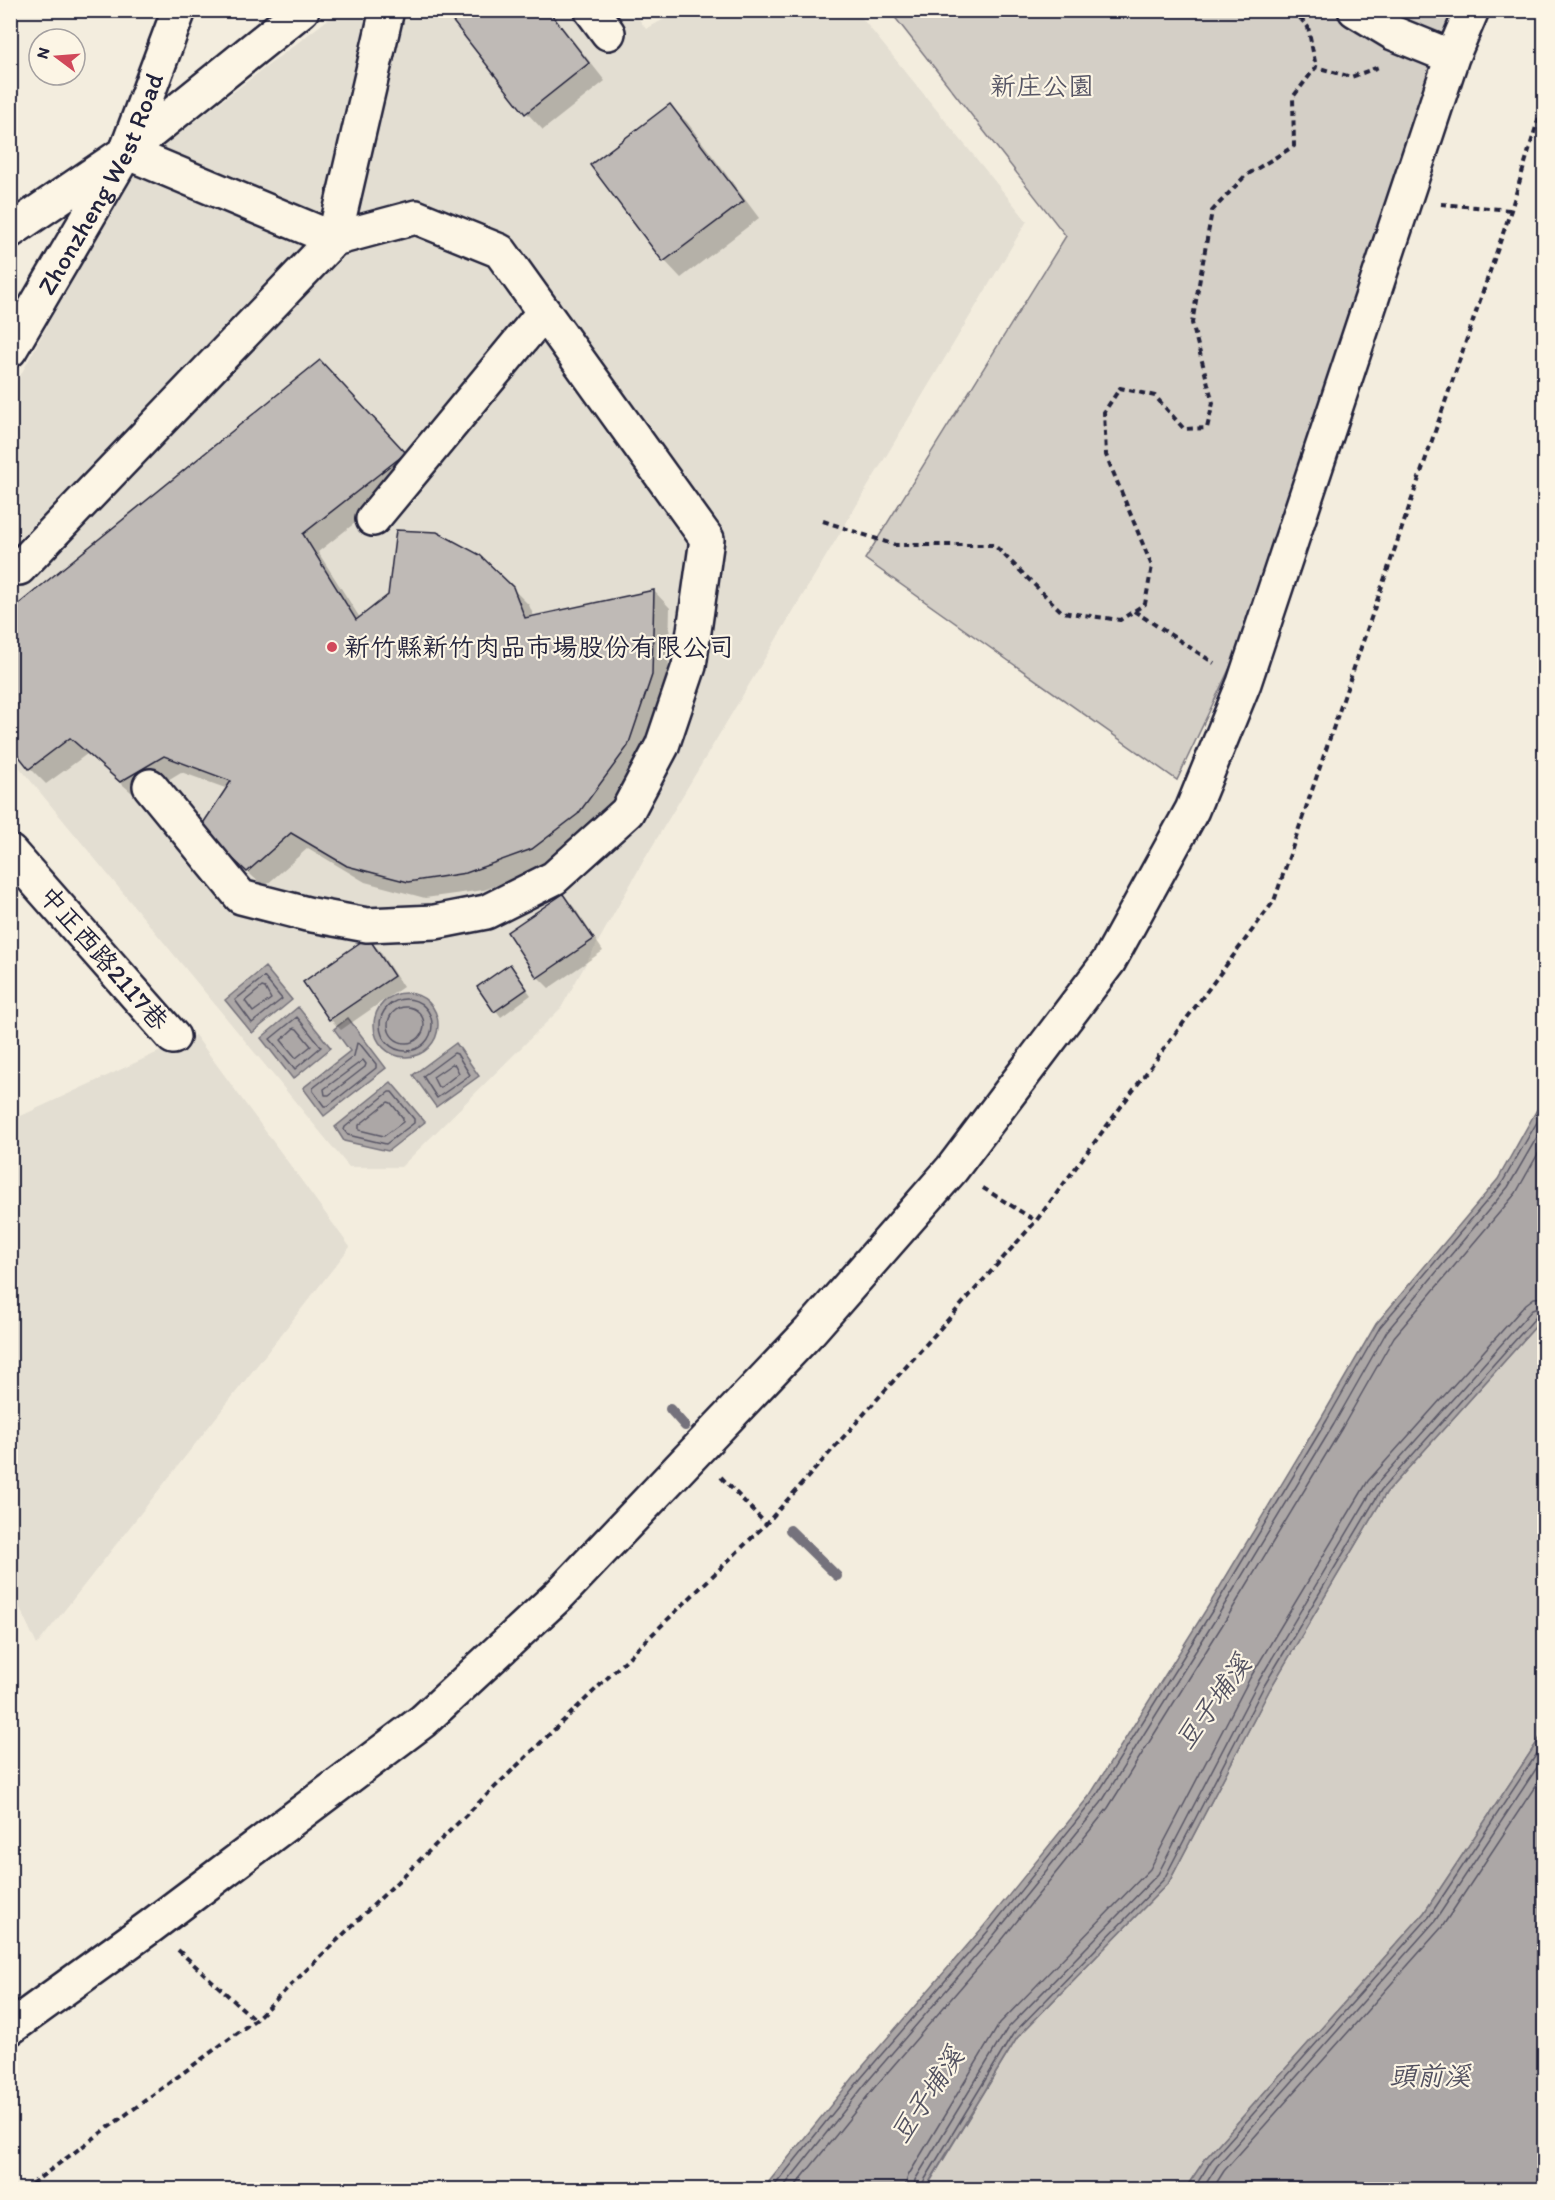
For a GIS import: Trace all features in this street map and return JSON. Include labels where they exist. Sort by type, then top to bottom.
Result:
[{"type":"street","name":"Zhonzheng West Road","points":[[10,350],[126,152],[178,10]]},
{"type":"street","points":[[10,231],[126,152],[302,10]]},
{"type":"street","points":[[19,568],[334,239],[387,10]]},
{"type":"street","points":[[1355,10],[1393,33],[1452,57]]},
{"type":"street","points":[[10,2028],[152,1926],[423,1721],[560,1594],[810,1331],[952,1168],[1109,961],[1192,810],[1244,683],[1452,57],[1472,10]]},
{"type":"street","points":[[126,152],[334,239],[416,217],[500,251],[707,539],[689,666],[662,746],[627,812],[554,878],[486,912],[435,922],[368,925],[307,914],[241,897],[150,786]]},
{"type":"street","points":[[373,519],[544,312]]},
{"type":"street","name":"中正西路2117巷","points":[[10,852],[173,1037]]},
{"type":"path","points":[[824,521],[895,545],[994,545],[1062,612],[1120,620],[1145,604],[1152,566],[1106,455],[1104,412],[1120,388],[1155,396],[1184,429],[1207,428],[1213,403],[1192,323],[1212,211],[1245,176],[1294,146],[1293,97],[1316,67],[1308,27],[1293,10]]},
{"type":"path","points":[[1316,67],[1351,77],[1378,68],[1393,33]]},
{"type":"path","points":[[1404,201],[1511,210]]},
{"type":"path","points":[[1134,611],[1244,683]]},
{"type":"path","points":[[952,1168],[1036,1221]]},
{"type":"path","points":[[696,1450],[766,1524]]},
{"type":"path","points":[[152,1926],[255,2020]]},
{"type":"shaded area","points":[[339,11],[633,11],[646,29],[679,11],[856,11],[1027,221],[644,860],[561,1008],[401,1167],[349,1167],[11,757],[10,395],[129,172]]},
{"type":"shaded area","points":[[195,1035],[350,1247],[37,1645],[10,1587],[10,1121]]},
{"type":"green space","name":"新庄公園","points":[[890,11],[1451,11],[1241,644],[1177,780],[865,559],[1066,236]]},
{"type":"green space","points":[[1544,1317],[1544,1732],[1424,1913],[1206,2158],[1185,2189],[925,2190],[1017,2038],[1169,1882],[1270,1689],[1386,1493]]},
{"type":"water","points":[[265,967],[292,1000],[252,1033],[225,1000]]},
{"type":"water","points":[[406,993],[418,995],[429,1002],[436,1013],[438,1025],[436,1037],[429,1048],[418,1055],[406,1057],[394,1055],[383,1048],[376,1037],[374,1025],[376,1013],[383,1002],[394,995]]},
{"type":"water","points":[[298,1007],[331,1048],[293,1079],[261,1038]]},
{"type":"water","points":[[348,1018],[386,1068],[324,1116],[303,1088],[350,1051],[334,1029]]},
{"type":"water","points":[[456,1043],[479,1076],[436,1107],[413,1075]]},
{"type":"water","points":[[391,1082],[425,1122],[388,1151],[344,1141],[335,1127]]},
{"type":"water","name":"豆子埔溪","points":[[1544,1097],[1544,1317],[1386,1493],[1270,1689],[1169,1882],[1017,2038],[925,2189],[763,2189],[857,2073],[984,1926],[1090,1795],[1209,1605],[1376,1324],[1498,1179]]},
{"type":"water","name":"頭前溪","points":[[1544,1732],[1544,2189],[1185,2189],[1206,2158],[1424,1913]]},
{"type":"building","points":[[444,10],[548,10],[589,63],[525,114]]},
{"type":"building","points":[[670,104],[744,201],[663,262],[590,165]]},
{"type":"building","name":"新竹縣新竹肉品市場股份有限公司","points":[[320,360],[406,453],[303,534],[356,620],[388,595],[396,530],[437,532],[480,555],[513,587],[525,618],[654,590],[652,675],[628,746],[578,814],[532,849],[466,873],[408,882],[347,866],[291,833],[247,872],[200,828],[231,781],[164,756],[120,782],[70,738],[29,769],[10,745],[10,611]]},
{"type":"building","points":[[563,894],[594,939],[537,978],[507,932]]},
{"type":"building","points":[[368,937],[394,976],[329,1020],[303,982]]},
{"type":"building","points":[[510,964],[527,989],[494,1012],[477,987]]},
{"type":"waterway","points":[[670,1409],[685,1426]]},
{"type":"waterway","points":[[790,1530],[837,1576]]},
{"type":"place","name":"新竹縣新竹肉品市場股份有限公司","points":[[332,647]]}]
